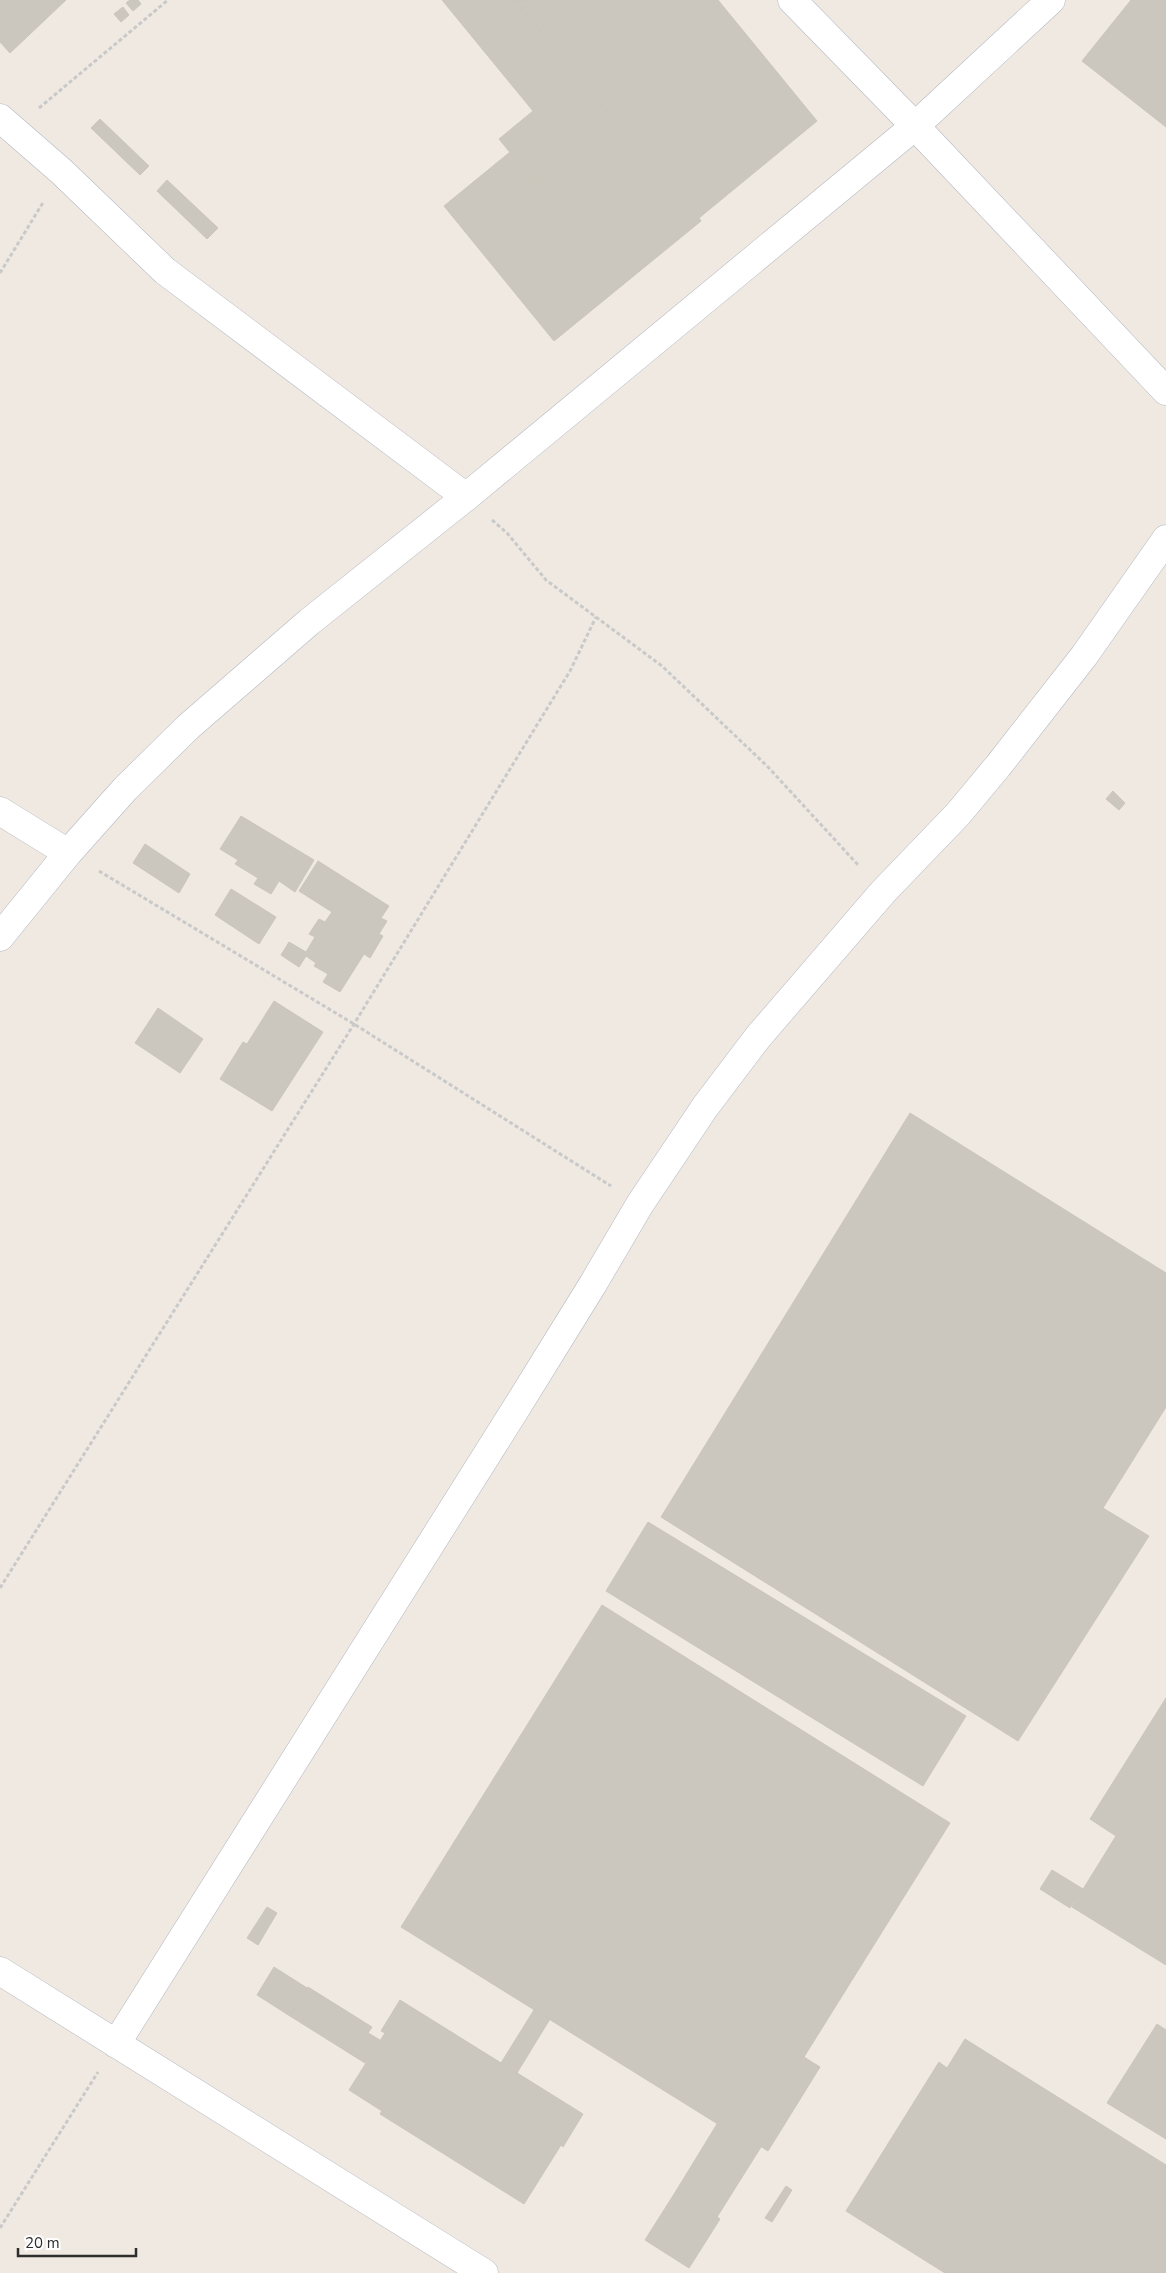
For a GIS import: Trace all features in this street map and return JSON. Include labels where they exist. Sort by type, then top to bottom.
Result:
[{"type":"street","points":[[792,0],[916,126],[1166,391]]},
{"type":"street","points":[[0,937],[68,853],[125,790],[188,727],[309,622],[466,497],[916,126],[1051,0]]},
{"type":"street","points":[[7,124],[62,172],[165,271],[466,497]]},
{"type":"street","points":[[116,2044],[526,1393],[640,1204],[705,1107],[758,1037],[883,892],[958,814],[1023,735],[1084,656],[1166,539]]},
{"type":"street","points":[[0,811],[68,853]]},
{"type":"street","points":[[0,1971],[484,2273]]},
{"type":"path","points":[[7,124],[168,0]]},
{"type":"path","points":[[0,273],[62,172]]},
{"type":"path","points":[[466,497],[507,532],[546,580],[662,666],[761,760],[883,892]]},
{"type":"path","points":[[0,1588],[354,1024],[570,671],[596,617]]},
{"type":"path","points":[[68,853],[354,1024],[640,1204]]},
{"type":"path","points":[[0,2228],[116,2044]]},
{"type":"building","points":[[0,0],[66,0],[10,53],[0,42]]},
{"type":"building","points":[[130,0],[138,0],[141,4],[133,11],[126,3]]},
{"type":"building","points":[[442,0],[515,0],[613,119],[535,183],[499,139],[533,111]]},
{"type":"building","points":[[515,0],[718,0],[817,121],[699,218],[701,221],[554,341],[444,206],[510,152],[535,183],[613,119]]},
{"type":"building","points":[[1131,0],[1166,0],[1166,127],[1082,61]]},
{"type":"building","points":[[123,7],[129,15],[121,22],[114,14]]},
{"type":"building","points":[[100,119],[149,166],[140,175],[91,128]]},
{"type":"building","points":[[167,180],[218,228],[207,239],[157,191]]},
{"type":"building","points":[[1113,791],[1125,803],[1119,810],[1106,799]]},
{"type":"building","points":[[241,816],[314,860],[295,892],[279,881],[271,894],[254,884],[258,878],[235,864],[238,860],[220,849]]},
{"type":"building","points":[[145,844],[190,874],[179,893],[133,863]]},
{"type":"building","points":[[318,861],[389,906],[381,918],[387,921],[379,934],[383,936],[370,958],[364,954],[340,992],[323,982],[328,974],[314,966],[316,963],[306,956],[299,967],[281,955],[289,942],[306,952],[315,937],[309,934],[319,919],[325,922],[332,912],[299,891]]},
{"type":"building","points":[[231,889],[276,917],[259,944],[215,915]]},
{"type":"building","points":[[274,1001],[323,1032],[272,1111],[220,1079],[243,1042],[247,1044]]},
{"type":"building","points":[[158,1008],[203,1039],[180,1073],[135,1043]]},
{"type":"building","points":[[910,1113],[1166,1273],[1166,1407],[1103,1508],[1149,1536],[1018,1741],[661,1517]]},
{"type":"building","points":[[648,1522],[966,1716],[923,1786],[606,1591]]},
{"type":"building","points":[[602,1605],[950,1823],[804,2057],[820,2067],[768,2151],[724,2123],[761,2147],[717,2217],[676,2191],[717,2124],[721,2126],[401,1927]]},
{"type":"building","points":[[1166,1698],[1166,1965],[1072,1907],[1116,1836],[1090,1819]]},
{"type":"building","points":[[1052,1870],[1083,1889],[1070,1908],[1040,1889]]},
{"type":"building","points":[[267,1907],[277,1913],[258,1945],[247,1938]]},
{"type":"building","points":[[274,1967],[307,1988],[290,2016],[257,1995]]},
{"type":"building","points":[[308,1987],[372,2027],[368,2033],[380,2040],[365,2063],[290,2016]]},
{"type":"building","points":[[400,2000],[583,2114],[524,2204],[380,2114],[382,2111],[349,2090],[385,2033],[381,2031]]},
{"type":"building","points":[[534,2010],[550,2019],[517,2073],[501,2063]]},
{"type":"building","points":[[1157,2024],[1166,2030],[1166,2139],[1107,2103]]},
{"type":"building","points":[[965,2039],[1166,2165],[1166,2273],[945,2273],[846,2211],[939,2062],[947,2068]]},
{"type":"building","points":[[786,2186],[792,2190],[772,2222],[765,2218]]},
{"type":"building","points":[[676,2191],[720,2219],[689,2268],[645,2240]]}]
